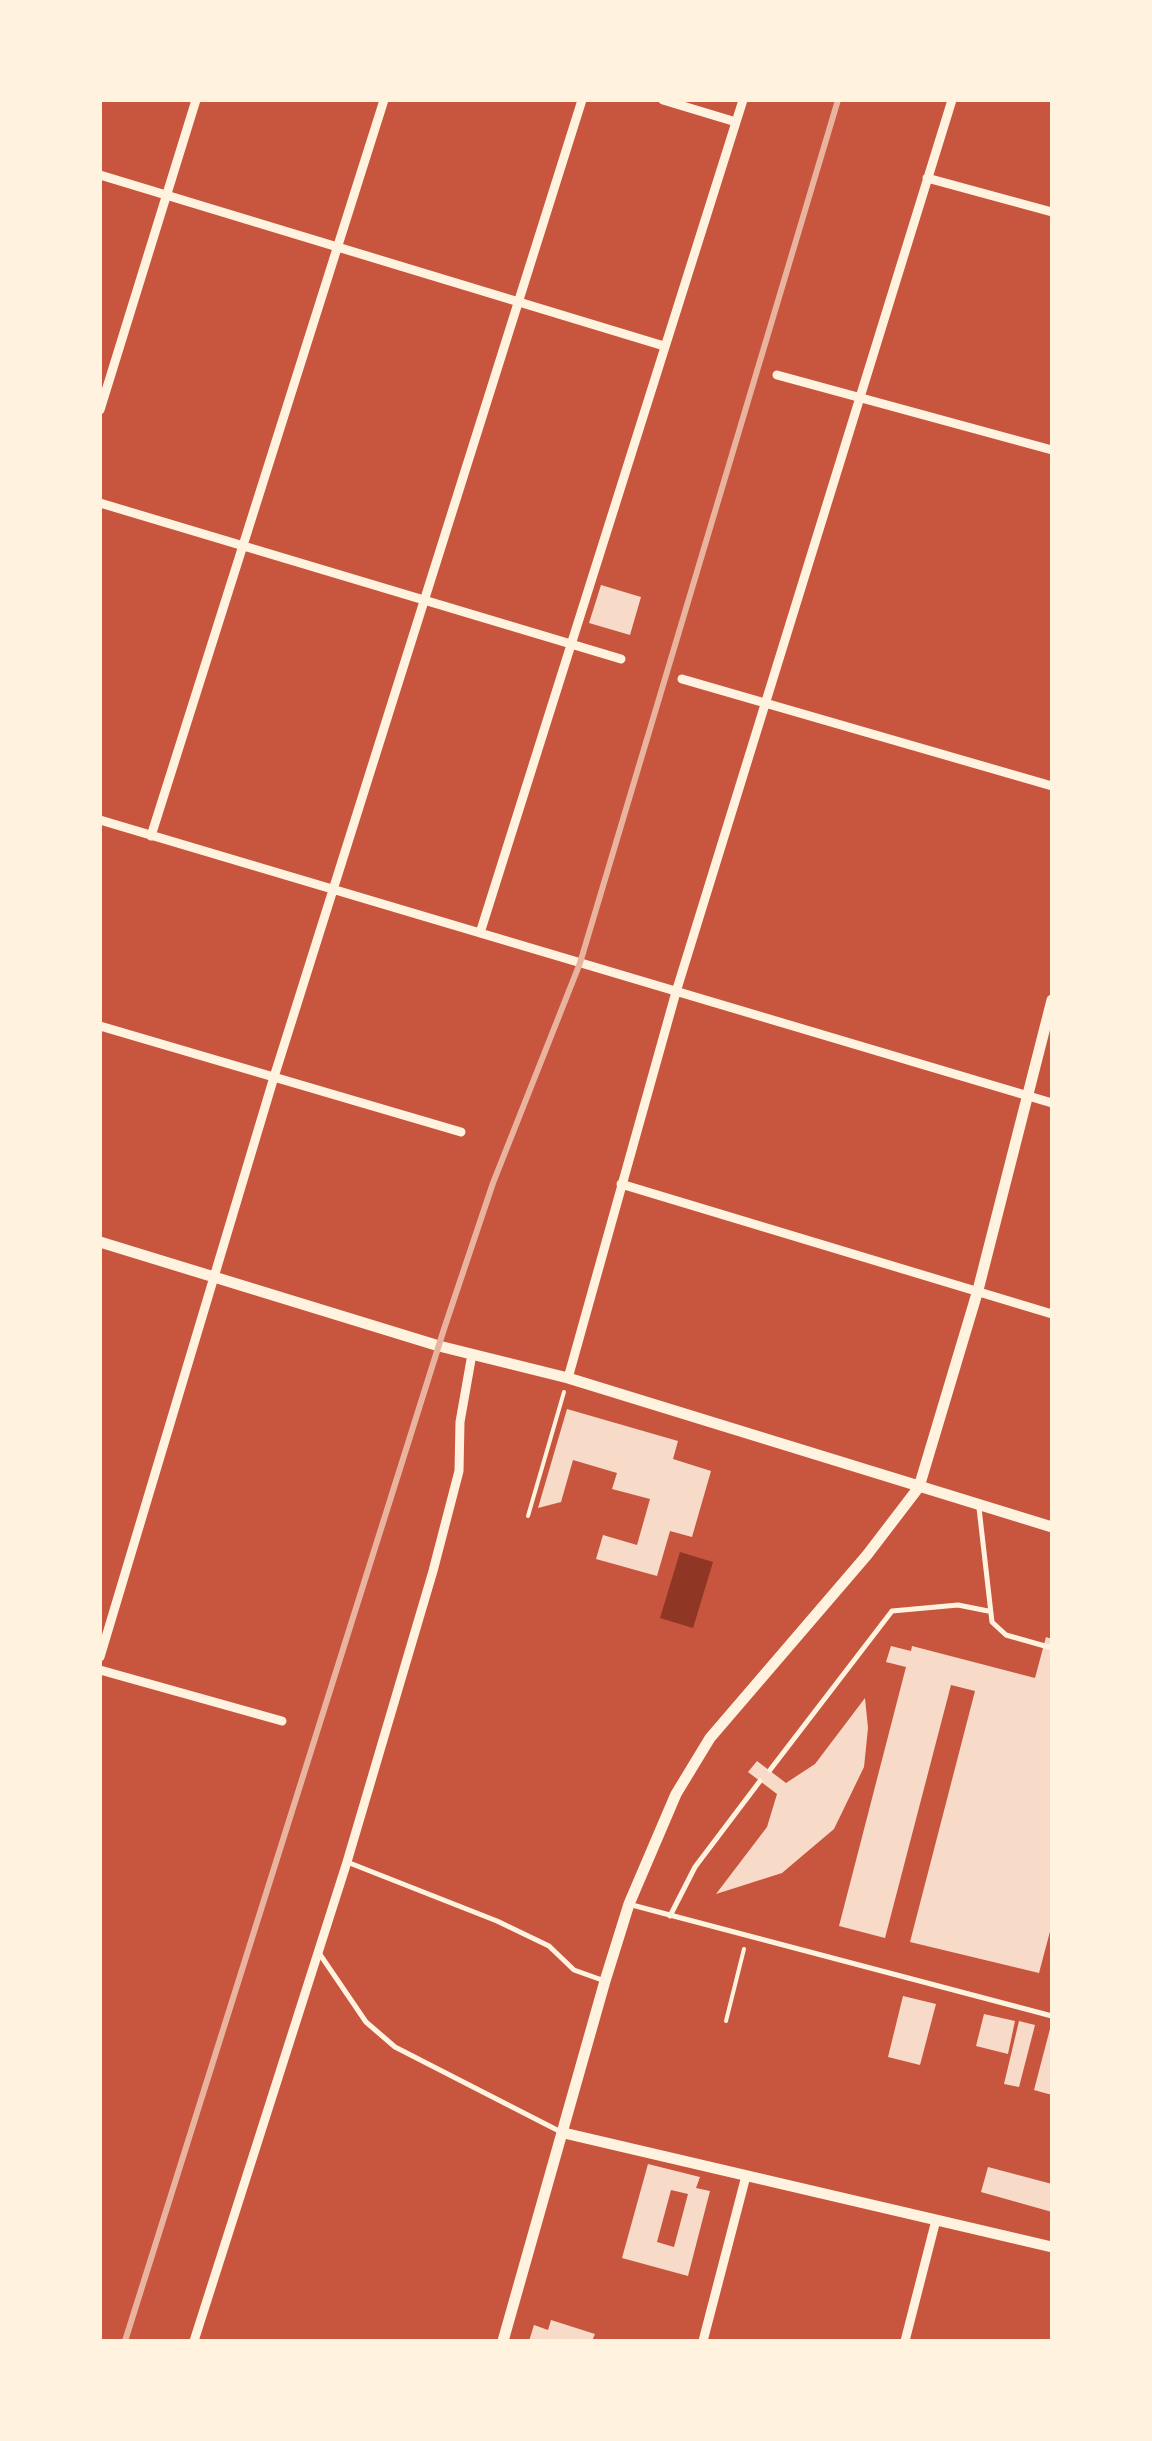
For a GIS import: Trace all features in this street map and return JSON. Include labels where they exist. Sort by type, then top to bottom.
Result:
[{"type":"street","points":[[100,410],[196,100]]},
{"type":"street","points":[[151,836],[384,100]]},
{"type":"street","points":[[100,1657],[274,1077],[522,302],[582,100]]},
{"type":"street","points":[[663,100],[736,122]]},
{"type":"street","points":[[480,933],[744,100]]},
{"type":"street","points":[[568,1378],[676,992],[952,100]]},
{"type":"street","points":[[100,174],[664,346]]},
{"type":"street","points":[[926,178],[1052,212]]},
{"type":"street","points":[[777,375],[1052,450]]},
{"type":"street","points":[[100,502],[620,659]]},
{"type":"street","points":[[682,679],[1052,786]]},
{"type":"street","points":[[100,820],[1052,1103]]},
{"type":"street","points":[[503,2341],[629,1904],[676,1794],[710,1738],[867,1556],[918,1487],[978,1290],[1052,1000]]},
{"type":"street","points":[[100,1026],[461,1132]]},
{"type":"street","points":[[620,1184],[1052,1314]]},
{"type":"street","points":[[100,1242],[472,1354],[568,1378],[1052,1527]]},
{"type":"street","points":[[194,2341],[347,1862],[460,1471],[460,1422],[472,1354]]},
{"type":"street","points":[[100,1670],[282,1721]]},
{"type":"street","points":[[564,2133],[1052,2247]]},
{"type":"street","points":[[702,2341],[746,2176]]},
{"type":"street","points":[[904,2341],[936,2220]]},
{"type":"lane","points":[[978,1505],[988,1611],[997,1630],[1052,1648]]},
{"type":"lane","points":[[770,1770],[892,1612],[958,1604],[988,1611]]},
{"type":"lane","points":[[670,1916],[696,1868],[760,1781]]},
{"type":"lane","points":[[347,1862],[497,1921],[549,1946],[574,1970],[605,1981]]},
{"type":"lane","points":[[629,1904],[1052,2016]]},
{"type":"lane","points":[[319,1952],[366,2022],[395,2047],[564,2133]]},
{"type":"path","points":[[528,1516],[568,1378]]},
{"type":"path","points":[[726,2022],[748,1935]]},
{"type":"shaded area","points":[[680,1552],[713,1562],[693,1628],[660,1618]]},
{"type":"building","points":[[601,585],[641,597],[630,635],[589,623]]},
{"type":"building","points":[[567,1409],[678,1441],[673,1459],[711,1471],[692,1537],[670,1531],[657,1576],[596,1559],[603,1535],[637,1545],[650,1499],[612,1489],[617,1473],[573,1460],[561,1502],[538,1508]]},
{"type":"building","points":[[1046,1637],[1052,1639],[1052,1924],[1039,1973],[910,1942],[975,1691],[951,1685],[885,1938],[839,1926],[906,1667],[886,1662],[891,1646],[911,1651],[912,1646],[1035,1678]]},
{"type":"building","points":[[865,1698],[868,1728],[864,1767],[834,1829],[782,1873],[716,1894],[767,1827],[777,1794],[748,1772],[757,1761],[786,1783],[815,1764]]},
{"type":"building","points":[[903,1996],[936,2004],[920,2065],[888,2057]]},
{"type":"building","points":[[984,2014],[1015,2021],[1008,2054],[976,2046]]},
{"type":"building","points":[[1019,2021],[1035,2025],[1019,2087],[1004,2084]]},
{"type":"building","points":[[1052,2025],[1052,2095],[1034,2090]]},
{"type":"building","points":[[648,2164],[700,2177],[696,2188],[710,2191],[688,2276],[622,2258]],"holes":[[[671,2190],[688,2194],[674,2247],[657,2242]]]},
{"type":"building","points":[[988,2167],[1052,2184],[1052,2212],[981,2192]]},
{"type":"building","points":[[551,2320],[595,2334],[592,2341],[529,2341],[534,2325],[548,2330]]},
{"type":"railway","points":[[125,2341],[444,1329],[493,1183],[580,963],[838,100]]}]
